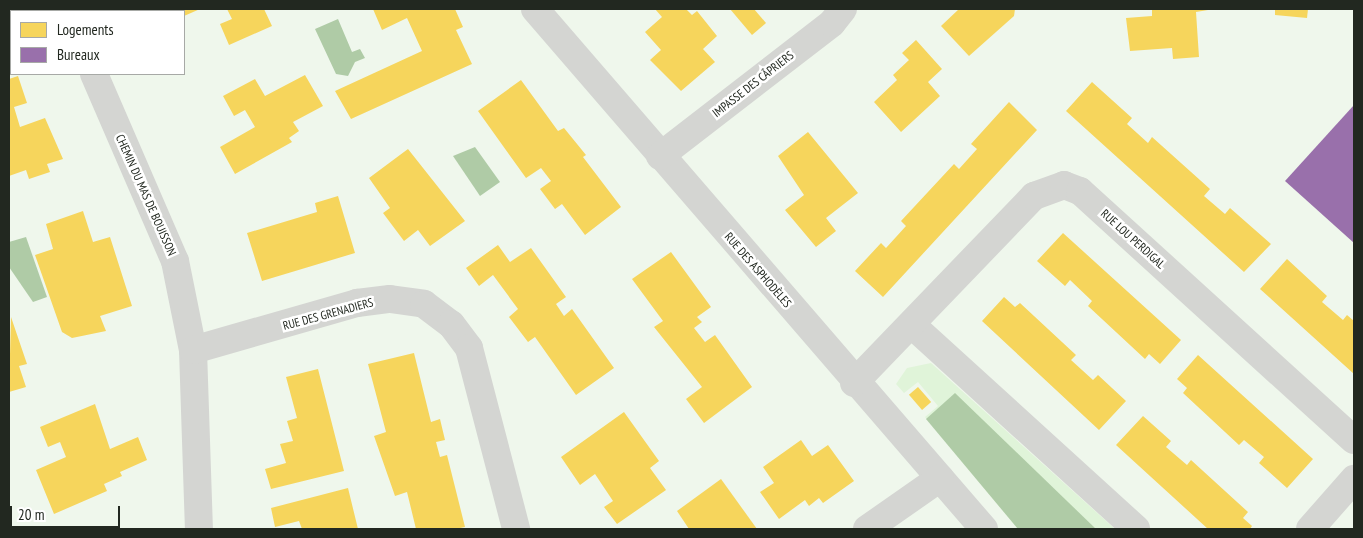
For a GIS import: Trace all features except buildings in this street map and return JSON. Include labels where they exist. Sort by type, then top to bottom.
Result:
[{"type":"street","name":"RUE DES ASPHODÈLES","points":[[535,9],[854,383],[984,529]]},
{"type":"street","name":"IMPASSE DES CÂPRIERS","points":[[660,156],[832,22],[843,9]]},
{"type":"street","name":"CHEMIN DU MAS DE BOUISSON","points":[[94,75],[175,261],[193,350],[199,529]]},
{"type":"street","name":"RUE LOU PERDIGAL","points":[[854,383],[912,325],[1034,196],[1064,185],[1080,191],[1354,440]]},
{"type":"street","name":"RUE DES GRENADIERS","points":[[193,350],[357,303],[390,299],[424,304],[451,324],[469,348],[516,529]]},
{"type":"street","points":[[912,325],[1136,529]]},
{"type":"street","points":[[867,529],[940,478]]},
{"type":"street","points":[[1310,529],[1354,479]]},
{"type":"shaded area","points":[[338,19],[352,52],[360,49],[365,58],[355,62],[348,76],[336,74],[315,29]]},
{"type":"shaded area","points":[[475,147],[500,182],[480,196],[453,156]]},
{"type":"shaded area","points":[[26,237],[47,297],[33,302],[9,267],[9,242]]},
{"type":"shaded area","points":[[931,363],[1115,529],[1018,529],[925,417],[938,406],[918,382],[904,393],[896,384],[907,368]]},
{"type":"shaded area","points":[[955,393],[1096,529],[1018,529],[926,419]]}]
